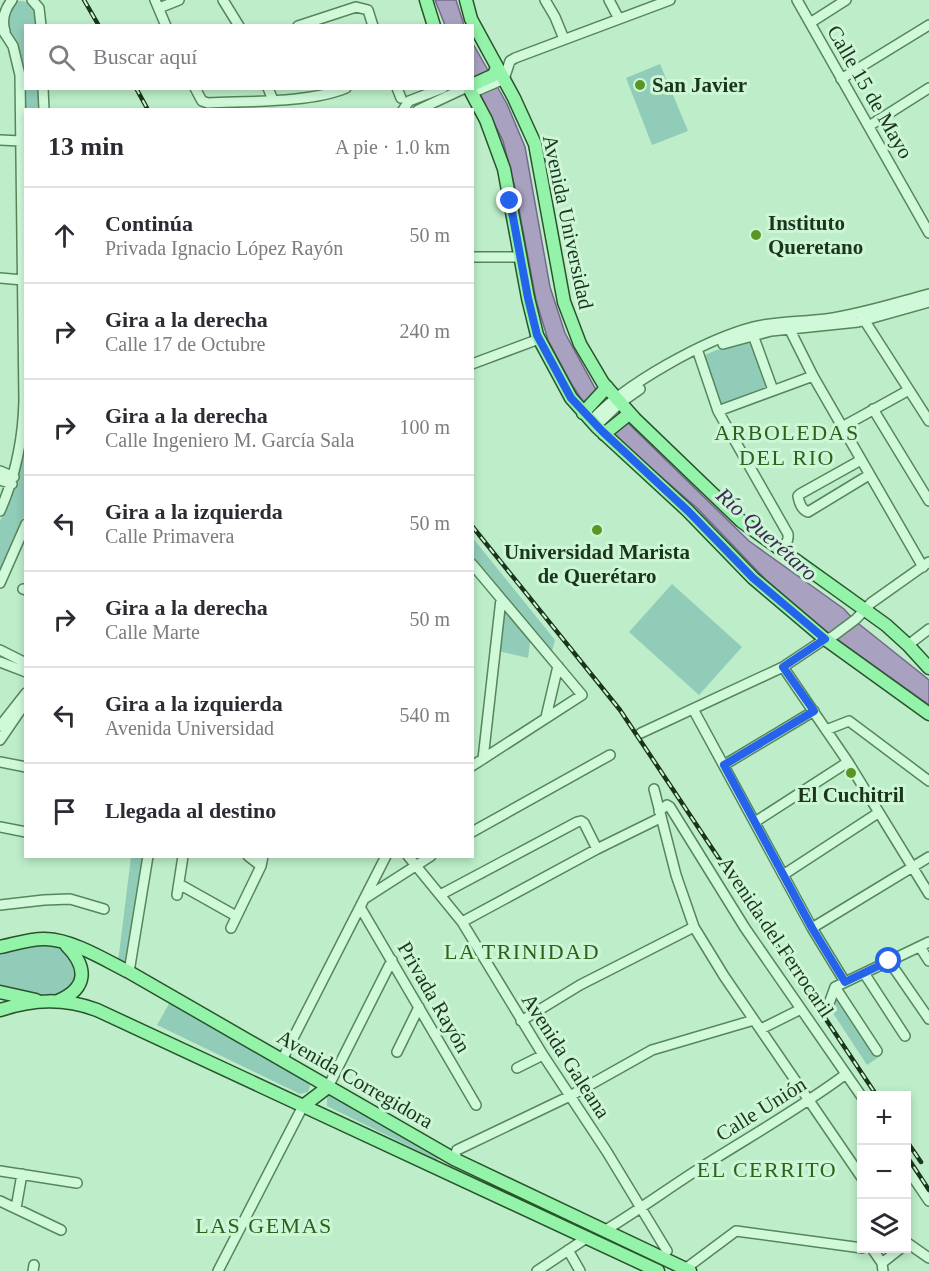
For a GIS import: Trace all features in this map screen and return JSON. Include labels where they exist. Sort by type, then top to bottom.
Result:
[{"type":"main road","points":[[426,0],[433,24]]},
{"type":"main road","name":"Avenida Universidad","points":[[466,0],[473,24]]},
{"type":"main road","name":"Avenida Universidad","points":[[474,25],[537,152],[553,249],[570,322],[591,365],[616,402],[741,521],[860,614],[908,645],[929,668]]},
{"type":"main road","points":[[474,88],[497,73]]},
{"type":"main road","points":[[473,90],[504,169],[528,298],[539,339],[560,379],[596,422],[753,578],[929,714]]},
{"type":"main road","points":[[596,422],[616,402]]},
{"type":"main road","points":[[596,422],[616,402]]},
{"type":"main road","name":"Avenida Corregidora","points":[[0,947],[31,940],[48,939],[95,955],[129,972],[454,1158],[687,1270]]},
{"type":"main road","points":[[57,1001],[70,996],[80,984],[82,974],[75,954],[64,943]]},
{"type":"main road","points":[[0,992],[40,1001]]},
{"type":"main road","name":"Avenida Corregidora","points":[[0,1010],[40,1001],[57,1001],[76,1003],[118,1019],[658,1271]]},
{"type":"main road","points":[[303,1106],[328,1087]]},
{"type":"street","points":[[12,0],[4,17],[3,28],[13,46],[20,75],[24,328]]},
{"type":"street","points":[[32,0],[39,8],[41,24]]},
{"type":"street","points":[[165,24],[157,4],[179,0]]},
{"type":"street","points":[[224,0],[238,24]]},
{"type":"street","points":[[545,0],[564,39]]},
{"type":"street","points":[[609,0],[619,19]]},
{"type":"street","points":[[497,73],[510,61],[670,0]]},
{"type":"street","name":"Calle 15 de Mayo","points":[[797,0],[929,233]]},
{"type":"street","points":[[810,23],[846,0]]},
{"type":"street","points":[[304,24],[356,7],[368,10],[372,24]]},
{"type":"street","points":[[841,79],[929,25]]},
{"type":"street","points":[[497,73],[510,61]]},
{"type":"street","points":[[869,126],[929,88]]},
{"type":"street","points":[[43,90],[44,108]]},
{"type":"street","points":[[196,90],[202,101],[273,100],[332,94],[341,90]]},
{"type":"street","points":[[269,90],[273,100]]},
{"type":"street","points":[[398,90],[401,98]]},
{"type":"street","points":[[404,108],[409,101],[438,90]]},
{"type":"street","points":[[423,108],[470,90]]},
{"type":"street","points":[[0,140],[21,141]]},
{"type":"street","points":[[474,257],[520,257]]},
{"type":"street","points":[[0,278],[23,280]]},
{"type":"street","points":[[862,316],[929,294]]},
{"type":"street","points":[[616,402],[698,352],[751,328],[862,316],[929,302]]},
{"type":"street","points":[[862,316],[929,420]]},
{"type":"street","points":[[698,352],[788,325]]},
{"type":"street","points":[[641,733],[783,667],[828,638],[926,565],[869,475],[845,425],[813,375],[788,325]]},
{"type":"street","points":[[753,335],[773,390]]},
{"type":"street","points":[[474,363],[539,339]]},
{"type":"street","points":[[698,352],[718,411],[788,534],[789,539],[779,549]]},
{"type":"street","points":[[718,411],[813,375]]},
{"type":"street","points":[[845,425],[909,390]]},
{"type":"street","points":[[873,409],[929,501]]},
{"type":"street","points":[[0,511],[13,481],[24,431]]},
{"type":"street","points":[[861,460],[800,494],[798,500],[803,509],[808,512],[869,475]]},
{"type":"street","points":[[848,468],[856,483]]},
{"type":"street","points":[[0,471],[13,481]]},
{"type":"street","points":[[0,480],[13,481]]},
{"type":"street","points":[[0,583],[24,529]]},
{"type":"street","points":[[474,765],[582,695],[477,573]]},
{"type":"street","points":[[483,759],[501,599]]},
{"type":"street","points":[[908,645],[929,629]]},
{"type":"street","points":[[0,650],[24,662]]},
{"type":"street","points":[[0,662],[24,671]]},
{"type":"street","points":[[546,717],[558,666]]},
{"type":"street","points":[[783,667],[848,762],[929,894]]},
{"type":"street","points":[[1,735],[24,696]]},
{"type":"street","points":[[1,735],[24,703]]},
{"type":"street","points":[[693,709],[812,928],[845,982]]},
{"type":"street","points":[[724,765],[814,711]]},
{"type":"street","points":[[826,730],[849,721],[929,780]]},
{"type":"street","points":[[474,831],[610,755]]},
{"type":"street","points":[[0,762],[24,767]]},
{"type":"street","points":[[754,822],[848,762]]},
{"type":"street","points":[[918,773],[929,790]]},
{"type":"street","points":[[654,789],[676,875],[694,927],[857,1172]]},
{"type":"street","name":"Avenida del Ferrocaril","points":[[659,815],[666,805],[670,807],[746,928],[857,1091]]},
{"type":"street","points":[[783,875],[878,813]]},
{"type":"street","points":[[462,922],[659,815]]},
{"type":"street","points":[[440,894],[577,822],[584,823],[597,849]]},
{"type":"street","points":[[0,827],[24,832]]},
{"type":"street","points":[[812,928],[929,856]]},
{"type":"street","points":[[129,972],[148,858]]},
{"type":"street","points":[[177,895],[183,858]]},
{"type":"street","points":[[282,1060],[385,858]]},
{"type":"street","name":"Avenida Galeana","points":[[410,858],[462,922],[521,1021],[607,1152],[667,1251]]},
{"type":"street","points":[[362,903],[428,858]]},
{"type":"street","points":[[231,928],[262,861]]},
{"type":"street","points":[[179,884],[236,916]]},
{"type":"street","points":[[3,903],[70,899],[104,909]]},
{"type":"street","name":"Privada Rayón","points":[[362,903],[392,960],[476,1105]]},
{"type":"street","points":[[521,1021],[580,985],[694,927]]},
{"type":"street","points":[[877,1051],[835,987],[924,945],[929,961]]},
{"type":"street","points":[[328,1087],[392,960]]},
{"type":"street","points":[[889,961],[929,1019]]},
{"type":"street","points":[[864,973],[904,1036]]},
{"type":"street","name":"Avenida del Ferrocaril","points":[[827,1010],[835,987]]},
{"type":"street","points":[[397,1052],[419,1007]]},
{"type":"street","points":[[761,1029],[801,1009]]},
{"type":"street","points":[[454,1158],[457,1150],[570,1096],[652,1050],[754,1020]]},
{"type":"street","points":[[517,1068],[543,1055]]},
{"type":"street","name":"Calle Unión","points":[[604,1231],[705,1165],[809,1102],[846,1074]]},
{"type":"street","points":[[218,1271],[303,1106]]},
{"type":"street","points":[[0,1171],[77,1183]]},
{"type":"street","points":[[16,1208],[22,1174]]},
{"type":"street","points":[[911,1174],[929,1201]]},
{"type":"street","points":[[0,1201],[61,1230]]},
{"type":"street","points":[[687,1270],[736,1231],[857,1247]]},
{"type":"street","points":[[537,1271],[588,1237]]},
{"type":"street","points":[[911,1248],[929,1258]]},
{"type":"street","points":[[568,1250],[580,1271]]},
{"type":"street","points":[[876,1253],[882,1267],[896,1253]]},
{"type":"shaded area","points":[[435,0],[456,0],[464,24],[445,24]]},
{"type":"shaded area","points":[[23,1],[31,4],[38,24],[24,24],[24,90],[39,90],[40,108],[24,108],[24,178],[17,45],[8,28],[6,11],[11,4]]},
{"type":"shaded area","points":[[474,46],[507,104],[525,147],[550,287],[565,333],[595,388],[749,541],[844,609],[854,620],[929,680],[929,705],[824,630],[765,579],[697,508],[613,435],[584,403],[548,340],[536,300],[515,188],[503,141],[474,82]]},
{"type":"shaded area","points":[[660,64],[688,131],[652,145],[626,78]]},
{"type":"shaded area","points":[[751,339],[769,388],[720,407],[703,356]]},
{"type":"shaded area","points":[[24,447],[24,516],[0,573],[0,521],[16,486]]},
{"type":"shaded area","points":[[474,539],[555,640],[550,658],[531,636],[528,658],[499,651],[505,604],[474,565]]},
{"type":"shaded area","points":[[672,584],[742,647],[699,695],[629,632]]},
{"type":"shaded area","points":[[131,858],[143,858],[127,967],[118,962]]},
{"type":"shaded area","points":[[64,943],[82,974],[57,1001],[0,992],[0,947]]},
{"type":"shaded area","points":[[836,992],[879,1057],[867,1065],[831,1010]]},
{"type":"shaded area","points":[[170,1002],[307,1079],[310,1086],[308,1092],[300,1094],[157,1025]]},
{"type":"shaded area","points":[[327,1093],[441,1157],[437,1160],[327,1106]]},
{"type":"railway","points":[[84,0],[98,24]]},
{"type":"railway","points":[[137,90],[147,108]]},
{"type":"railway","points":[[474,528],[620,710],[874,1091]]},
{"type":"railway","points":[[909,1145],[921,1162]]},
{"type":"railway","points":[[911,1163],[929,1190]]},
{"type":"place","name":"San Javier","points":[[640,85]]},
{"type":"place","name":"Instituto Queretano","points":[[756,235]]},
{"type":"place","name":"Universidad Marista de Querétaro","points":[[597,530]]},
{"type":"place","name":"El Cuchitril","points":[[851,773]]},
{"type":"district","name":"ARBOLEDAS DEL RIO","points":[[787,444]]},
{"type":"district","name":"LA TRINIDAD","points":[[522,951]]},
{"type":"district","name":"EL CERRITO","points":[[767,1169]]},
{"type":"district","name":"LAS GEMAS","points":[[264,1225]]},
{"type":"route","points":[[510,201],[537,335],[571,398],[583,413],[688,511],[753,578],[825,639],[783,667],[814,711],[724,765],[812,928],[845,982],[889,961]]},
{"type":"water label","name":"Río Querétaro","points":[[767,534]]}]
